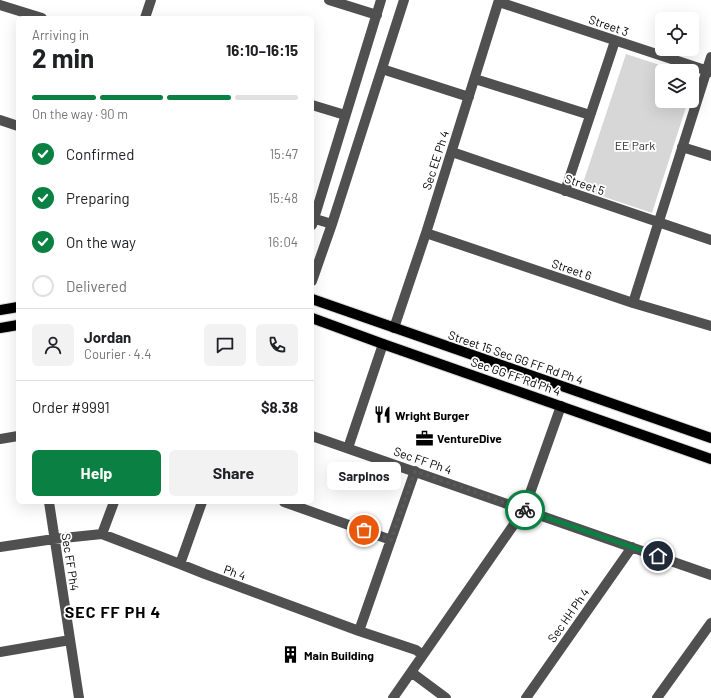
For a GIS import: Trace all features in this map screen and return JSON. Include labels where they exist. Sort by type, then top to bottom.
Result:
[{"type":"main road","name":"Street 15 Sec GG FF Rd Ph 4","points":[[314,300],[711,438]]},
{"type":"main road","points":[[0,310],[16,307]]},
{"type":"main road","name":"Sec GG FF Rd Ph 4","points":[[314,319],[711,459]]},
{"type":"main road","points":[[0,328],[16,325]]},
{"type":"street","points":[[146,16],[151,0]]},
{"type":"street","points":[[329,0],[377,15]]},
{"type":"street","points":[[314,217],[381,0]]},
{"type":"street","points":[[314,275],[404,0]]},
{"type":"street","name":"Street 3","points":[[499,1],[709,72]]},
{"type":"street","name":"Sec EE Ph 4","points":[[394,328],[426,233],[499,1]]},
{"type":"street","points":[[0,5],[36,16]]},
{"type":"street","points":[[564,191],[615,41]]},
{"type":"street","points":[[633,303],[657,222],[709,72],[711,57]]},
{"type":"street","points":[[382,69],[469,97]]},
{"type":"street","points":[[475,79],[590,115]]},
{"type":"street","points":[[314,106],[345,115]]},
{"type":"street","points":[[0,120],[16,125]]},
{"type":"street","points":[[682,147],[711,156]]},
{"type":"street","name":"Street 5","points":[[452,152],[711,240]]},
{"type":"street","points":[[314,220],[332,224]]},
{"type":"street","name":"Street 6","points":[[426,233],[633,303],[711,326]]},
{"type":"street","points":[[348,448],[383,344]]},
{"type":"street","points":[[393,698],[524,510],[561,406]]},
{"type":"street","points":[[0,439],[16,436]]},
{"type":"street","name":"Sec FF Ph 4","points":[[314,437],[711,575]]},
{"type":"street","points":[[359,631],[415,471]]},
{"type":"street","name":"Sec FF Ph4","points":[[49,504],[79,698]]},
{"type":"street","points":[[0,547],[102,534],[113,504]]},
{"type":"street","points":[[180,564],[201,504]]},
{"type":"street","points":[[290,504],[391,540]]},
{"type":"street","name":"Ph 4","points":[[102,534],[204,574],[359,631],[416,650],[423,655]]},
{"type":"street","name":"Sec HH Ph 4","points":[[526,698],[632,547]]},
{"type":"street","points":[[658,698],[711,623]]},
{"type":"street","points":[[0,652],[70,640]]},
{"type":"street","points":[[411,672],[446,698]]},
{"type":"green space","name":"EE Park","points":[[626,54],[657,64],[655,64],[655,108],[686,108],[652,213],[581,189]]},
{"type":"way so far","points":[[364,530],[391,540],[415,471],[525,510]]},
{"type":"place","name":"Wright Burger","points":[[382,415]]},
{"type":"place","name":"VentureDive","points":[[424,438]]},
{"type":"place","name":"Sarpinos","points":[[364,530]]},
{"type":"place","name":"Main Building","points":[[291,655]]},
{"type":"district","name":"SEC FF PH 4","points":[[113,611]]},
{"type":"route","points":[[525,510],[658,556]]}]
